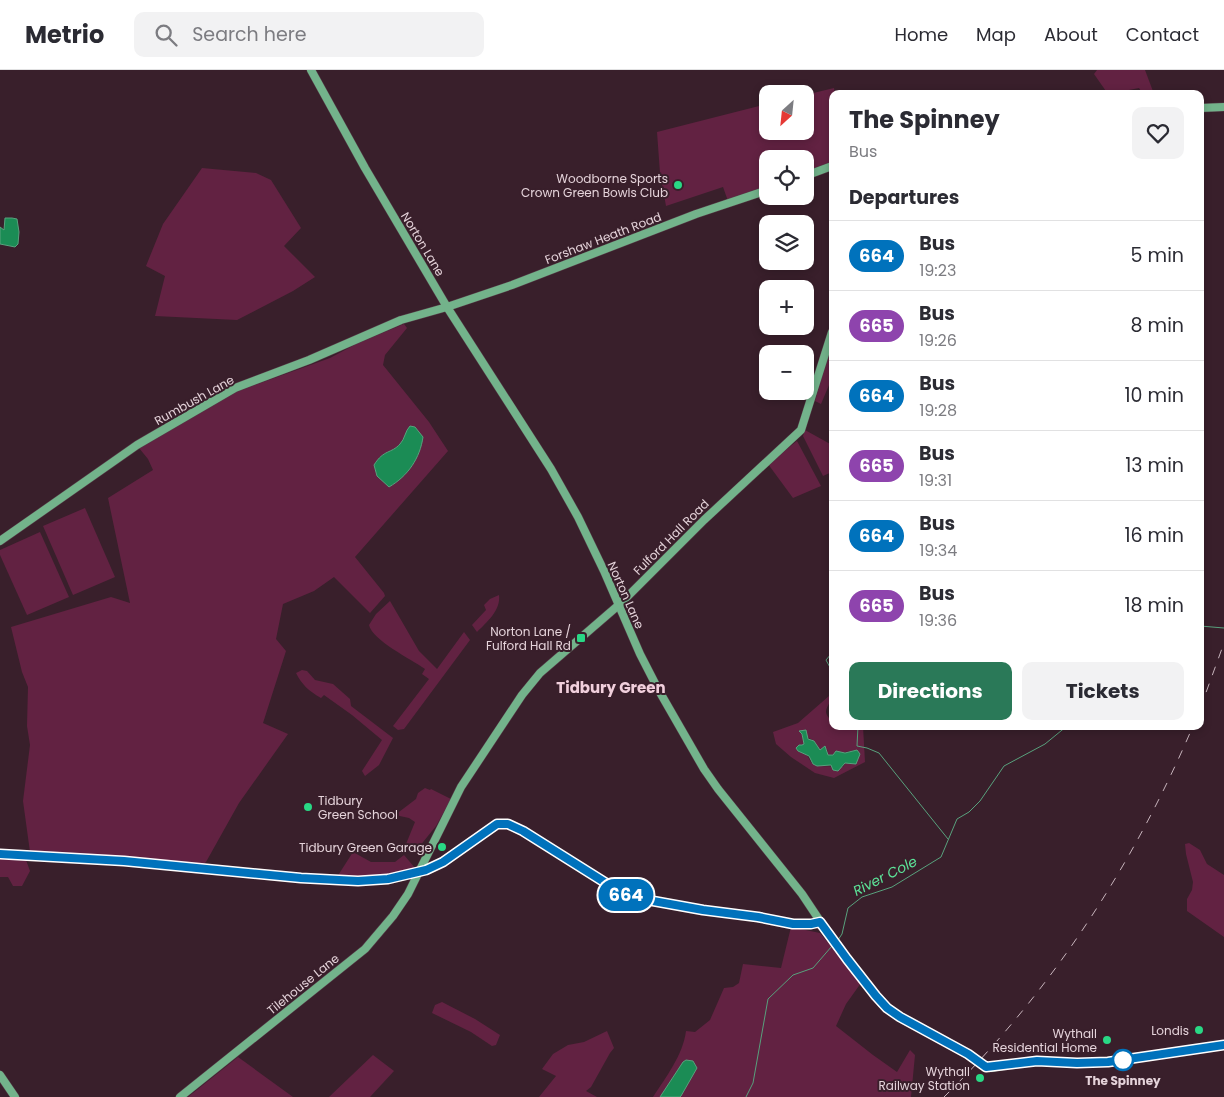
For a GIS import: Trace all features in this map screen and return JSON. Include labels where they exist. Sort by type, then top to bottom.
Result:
[{"type":"street","name":"Norton Lane","points":[[312,70],[447,308],[551,470],[578,518],[640,654],[695,754],[718,789],[802,894],[831,938],[876,996],[891,1011],[983,1064],[1108,1062],[1224,1045]]},
{"type":"street","points":[[1204,108],[1224,106]]},
{"type":"street","points":[[814,173],[829,167]]},
{"type":"street","name":"Forshaw Heath Road","points":[[447,308],[696,214],[759,193]]},
{"type":"street","name":"Rumbush Lane","points":[[0,541],[137,445],[235,388],[309,360],[401,320],[447,308]]},
{"type":"street","name":"Fulford Hall Road","points":[[420,871],[461,787],[540,672],[619,605],[704,520],[801,430],[829,341]]},
{"type":"street","points":[[0,854],[133,862],[301,878],[358,881],[388,879],[420,871],[443,862],[492,827],[502,823],[523,831],[631,897],[793,924],[820,922]]},
{"type":"street","name":"Tilehouse Lane","points":[[180,1097],[365,949],[393,916],[408,894],[420,871]]},
{"type":"street","points":[[0,1075],[15,1097]]},
{"type":"shaded area","points":[[1097,70],[1145,70],[1152,90],[1140,90],[1139,88],[1105,90],[1094,74]]},
{"type":"shaded area","points":[[834,88],[834,90],[829,90],[829,163],[814,169],[814,150],[759,150],[759,189],[728,201],[723,187],[666,206],[660,173],[657,132],[759,106],[759,140],[814,140],[814,93]]},
{"type":"shaded area","points":[[202,168],[256,173],[271,180],[301,228],[284,246],[315,277],[293,291],[237,320],[155,316],[165,276],[146,266],[163,224]]},
{"type":"shaded area","points":[[5,218],[17,219],[19,232],[18,244],[15,247],[0,244],[0,227],[4,230]]},
{"type":"shaded area","points":[[404,324],[407,328],[385,355],[383,365],[429,422],[448,451],[355,557],[385,596],[370,613],[334,577],[314,591],[283,604],[276,639],[286,651],[263,723],[288,734],[239,803],[206,862],[199,868],[120,858],[30,852],[23,801],[30,745],[27,726],[28,687],[22,672],[11,627],[111,597],[130,603],[108,498],[153,470],[148,459],[139,448],[235,392],[330,358],[358,343]]},
{"type":"shaded area","points":[[829,350],[829,385],[821,404],[815,401]]},
{"type":"shaded area","points":[[410,426],[415,427],[423,437],[419,452],[412,466],[402,478],[389,487],[377,476],[374,465],[381,456],[400,444]]},
{"type":"shaded area","points":[[805,430],[829,443],[829,473],[823,476],[803,436]]},
{"type":"shaded area","points":[[797,441],[821,486],[793,498],[768,464]]},
{"type":"shaded area","points":[[85,508],[115,577],[73,595],[43,526]]},
{"type":"shaded area","points":[[40,532],[69,597],[27,615],[0,555],[0,550]]},
{"type":"shaded area","points":[[499,595],[496,611],[477,632],[472,625],[486,610],[484,605],[490,599]]},
{"type":"shaded area","points":[[390,601],[419,651],[437,669],[464,632],[470,640],[404,729],[398,730],[393,726],[429,679],[422,674],[425,669],[384,643],[372,631],[369,625],[376,614]]},
{"type":"shaded area","points":[[302,670],[307,671],[315,680],[333,684],[350,699],[351,706],[393,738],[379,765],[365,776],[362,771],[382,740],[324,695],[321,698],[309,690],[296,673]]},
{"type":"shaded area","points":[[829,696],[829,704],[826,712],[829,718],[829,730],[863,730],[865,762],[834,778],[815,773],[776,744],[773,732],[798,723]],"holes":[[[802,734],[814,741],[820,751],[827,749],[828,755],[857,750],[851,763],[846,762],[843,767],[815,765],[802,753],[802,746],[804,744]]]},
{"type":"shaded area","points":[[806,730],[808,739],[814,741],[820,750],[825,746],[828,755],[833,755],[836,751],[845,753],[857,750],[860,754],[856,764],[845,763],[838,771],[833,770],[831,765],[817,766],[813,764],[809,756],[798,751],[796,748],[804,744],[802,734],[799,731]]},
{"type":"shaded area","points":[[425,788],[451,799],[436,826],[415,852],[406,844],[415,822],[409,818],[395,815],[416,799],[418,793]]},
{"type":"shaded area","points":[[1189,843],[1200,850],[1207,864],[1224,875],[1224,937],[1187,911],[1187,899],[1192,890],[1193,882],[1186,854],[1185,844]]},
{"type":"shaded area","points":[[353,852],[371,862],[395,862],[404,855],[415,868],[376,876],[337,877]]},
{"type":"shaded area","points":[[0,859],[26,860],[30,871],[22,886],[13,886],[8,877],[0,877]]},
{"type":"shaded area","points":[[791,927],[820,933],[861,983],[846,1004],[836,1026],[897,1072],[910,1050],[915,1055],[911,1097],[653,1097],[678,1057],[686,1031],[695,1032],[710,1020],[724,988],[733,987],[739,983],[743,964],[781,968]]},
{"type":"shaded area","points":[[442,1002],[475,1019],[500,1035],[496,1045],[492,1046],[471,1032],[432,1013],[435,1005]]},
{"type":"shaded area","points":[[607,1031],[614,1048],[591,1087],[586,1091],[597,1097],[539,1097],[556,1076],[542,1069],[553,1054],[568,1045],[584,1042]]},
{"type":"shaded area","points":[[373,1055],[394,1071],[370,1097],[329,1097]]},
{"type":"shaded area","points":[[238,1057],[293,1097],[188,1097]]},
{"type":"shaded area","points":[[686,1060],[693,1061],[697,1068],[681,1096],[660,1097],[683,1062]]},
{"type":"waterway","name":"River Cole","points":[[1204,626],[1224,628]]},
{"type":"waterway","points":[[829,656],[826,660],[829,666]]},
{"type":"waterway","points":[[858,730],[857,746],[879,753],[948,839]]},
{"type":"waterway","name":"River Cole","points":[[838,940],[842,934],[848,908],[862,897],[892,887],[941,857],[957,819],[969,812],[980,801],[1004,766],[1045,744],[1062,730]]},
{"type":"waterway","name":"River Cole","points":[[746,1097],[753,1083],[768,999],[793,975],[813,968],[832,946]]},
{"type":"railway","points":[[1204,698],[1224,643]]},
{"type":"railway","points":[[944,1097],[983,1057],[1020,1014],[1086,924],[1144,827],[1170,777],[1191,730]]},
{"type":"bus line","name":"664","points":[[0,854],[124,861],[301,878],[360,881],[388,879],[422,871],[443,862],[492,827],[502,823],[523,831],[631,897],[793,924],[802,925],[820,922],[882,1004],[900,1017],[968,1054],[986,1067],[1037,1061],[1108,1062],[1224,1045]]},
{"type":"place","name":"Woodborne Sports Crown Green Bowls Club","points":[[678,185]]},
{"type":"place","name":"Norton Lane / Fulford Hall Rd","points":[[581,638]]},
{"type":"place","name":"Tidbury Green School","points":[[308,807]]},
{"type":"place","name":"Tidbury Green Garage","points":[[442,847]]},
{"type":"place","name":"Londis","points":[[1199,1030]]},
{"type":"place","name":"Wythall Residential Home","points":[[1107,1040]]},
{"type":"place","name":"The Spinney","points":[[1123,1060]]},
{"type":"place","name":"Wythall Railway Station","points":[[980,1078]]},
{"type":"district","name":"Tidbury Green","points":[[611,687]]}]
